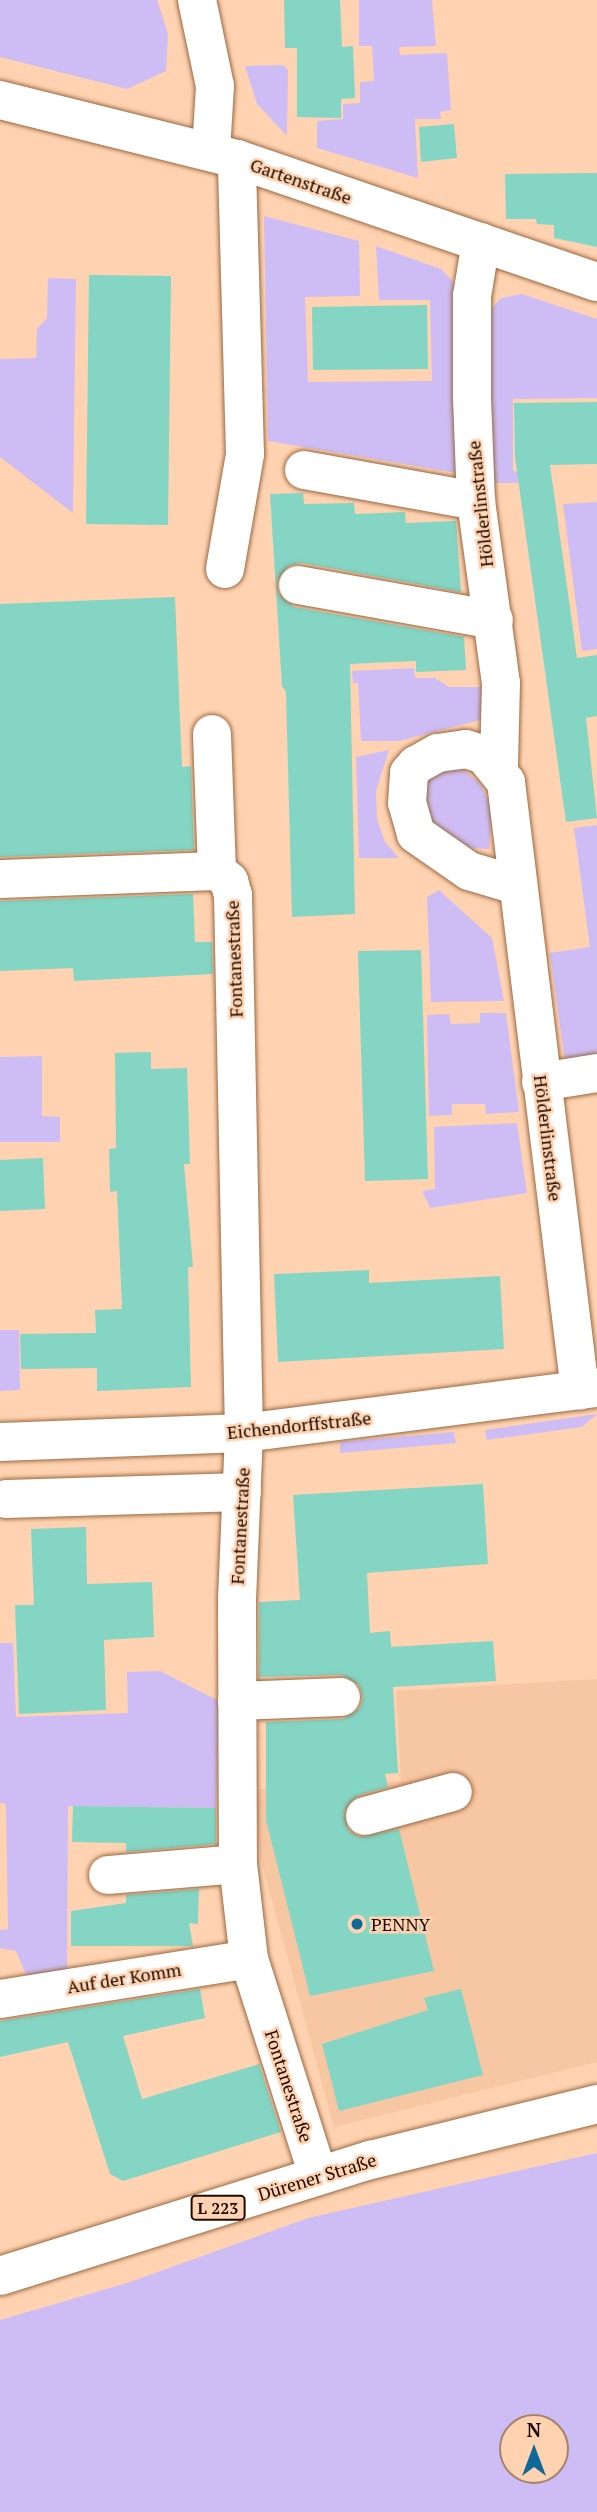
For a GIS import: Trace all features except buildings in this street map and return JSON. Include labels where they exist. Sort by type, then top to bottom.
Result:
[{"type":"street","points":[[197,0],[215,86],[224,155],[245,454],[225,569]]},
{"type":"street","name":"Gartenstraße","points":[[0,100],[224,155],[597,282]]},
{"type":"street","name":"Hölderlinstraße","points":[[481,242],[472,296],[476,500],[501,683],[499,767],[506,782],[541,1082],[588,1390]]},
{"type":"street","points":[[304,470],[476,500]]},
{"type":"street","points":[[298,585],[494,620]]},
{"type":"street","points":[[0,880],[217,872],[212,734]]},
{"type":"street","points":[[499,767],[466,749],[438,753],[410,773],[407,803],[416,834],[428,845],[469,871],[516,885]]},
{"type":"street","name":"Fontanestraße","points":[[217,872],[229,881],[233,895],[244,1433],[237,1701],[238,1864],[249,1959],[318,2175]]},
{"type":"street","points":[[541,1082],[597,1073]]},
{"type":"street","name":"Eichendorffstraße","points":[[0,1442],[244,1433],[588,1390]]},
{"type":"street","points":[[6,1499],[242,1492]]},
{"type":"street","points":[[237,1701],[341,1697]]},
{"type":"street","points":[[365,1816],[453,1792]]},
{"type":"street","points":[[108,1875],[238,1864]]},
{"type":"street","name":"Auf der Komm","points":[[0,1999],[249,1959]]},
{"type":"street","name":"Dürener Straße","points":[[0,2276],[318,2175],[597,2104]]},
{"type":"shaded area","points":[[0,0],[157,0],[168,34],[166,71],[127,89],[0,57]]},
{"type":"shaded area","points":[[359,0],[432,0],[436,46],[399,47],[400,55],[447,53],[451,110],[440,112],[441,119],[415,119],[418,178],[317,148],[317,121],[343,119],[343,104],[360,103],[360,82],[374,81],[372,46],[359,46]]},
{"type":"shaded area","points":[[283,65],[288,70],[287,136],[257,104],[245,66]]},
{"type":"shaded area","points":[[264,216],[359,241],[360,296],[305,297],[308,382],[432,381],[430,300],[379,300],[376,246],[441,269],[451,279],[457,292],[457,473],[268,441]]},
{"type":"shaded area","points":[[48,278],[76,279],[73,513],[0,457],[0,359],[36,358],[37,329],[47,318]]},
{"type":"shaded area","points":[[522,294],[597,319],[597,398],[513,399],[513,471],[518,472],[518,483],[488,483],[487,314],[501,298]]},
{"type":"shaded area","points":[[597,502],[597,649],[582,651],[563,504]]},
{"type":"shaded area","points":[[414,668],[415,678],[435,678],[449,687],[484,687],[484,719],[399,741],[361,741],[358,683],[353,683],[352,671]]},
{"type":"shaded area","points":[[389,750],[376,791],[377,819],[385,842],[399,858],[359,858],[356,757]]},
{"type":"shaded area","points":[[456,765],[480,783],[492,809],[489,849],[457,847],[424,814],[426,783],[437,771]]},
{"type":"shaded area","points":[[597,825],[597,1056],[565,1061],[550,953],[590,947],[574,828]]},
{"type":"shaded area","points":[[439,890],[492,938],[504,1001],[431,1002],[427,897]]},
{"type":"shaded area","points":[[480,1013],[506,1013],[519,1112],[486,1114],[485,1104],[452,1104],[452,1115],[429,1116],[427,1015],[449,1014],[451,1024],[480,1023]]},
{"type":"shaded area","points":[[42,1056],[42,1116],[60,1117],[60,1142],[0,1142],[0,1057]]},
{"type":"shaded area","points":[[517,1123],[527,1193],[430,1208],[422,1191],[435,1189],[434,1127]]},
{"type":"shaded area","points":[[0,1330],[19,1330],[20,1390],[0,1391]]},
{"type":"shaded area","points":[[597,1414],[582,1427],[487,1440],[485,1430]]},
{"type":"shaded area","points":[[454,1432],[456,1443],[340,1453],[340,1442]]},
{"type":"shaded area","points":[[0,1643],[13,1643],[16,1717],[128,1713],[127,1672],[160,1671],[219,1701],[216,1808],[68,1806],[67,1978],[30,1984],[16,1951],[0,1948],[0,1930],[8,1929],[6,1804],[0,1803]]},
{"type":"shaded area","points":[[597,1679],[597,2062],[334,2127],[260,1857],[256,1789],[401,1781],[396,1691]]},
{"type":"shaded area","points":[[597,2153],[597,2512],[0,2512],[0,2320],[127,2283],[308,2218]]},
{"type":"place","name":"PENNY","points":[[357,1924]]}]
